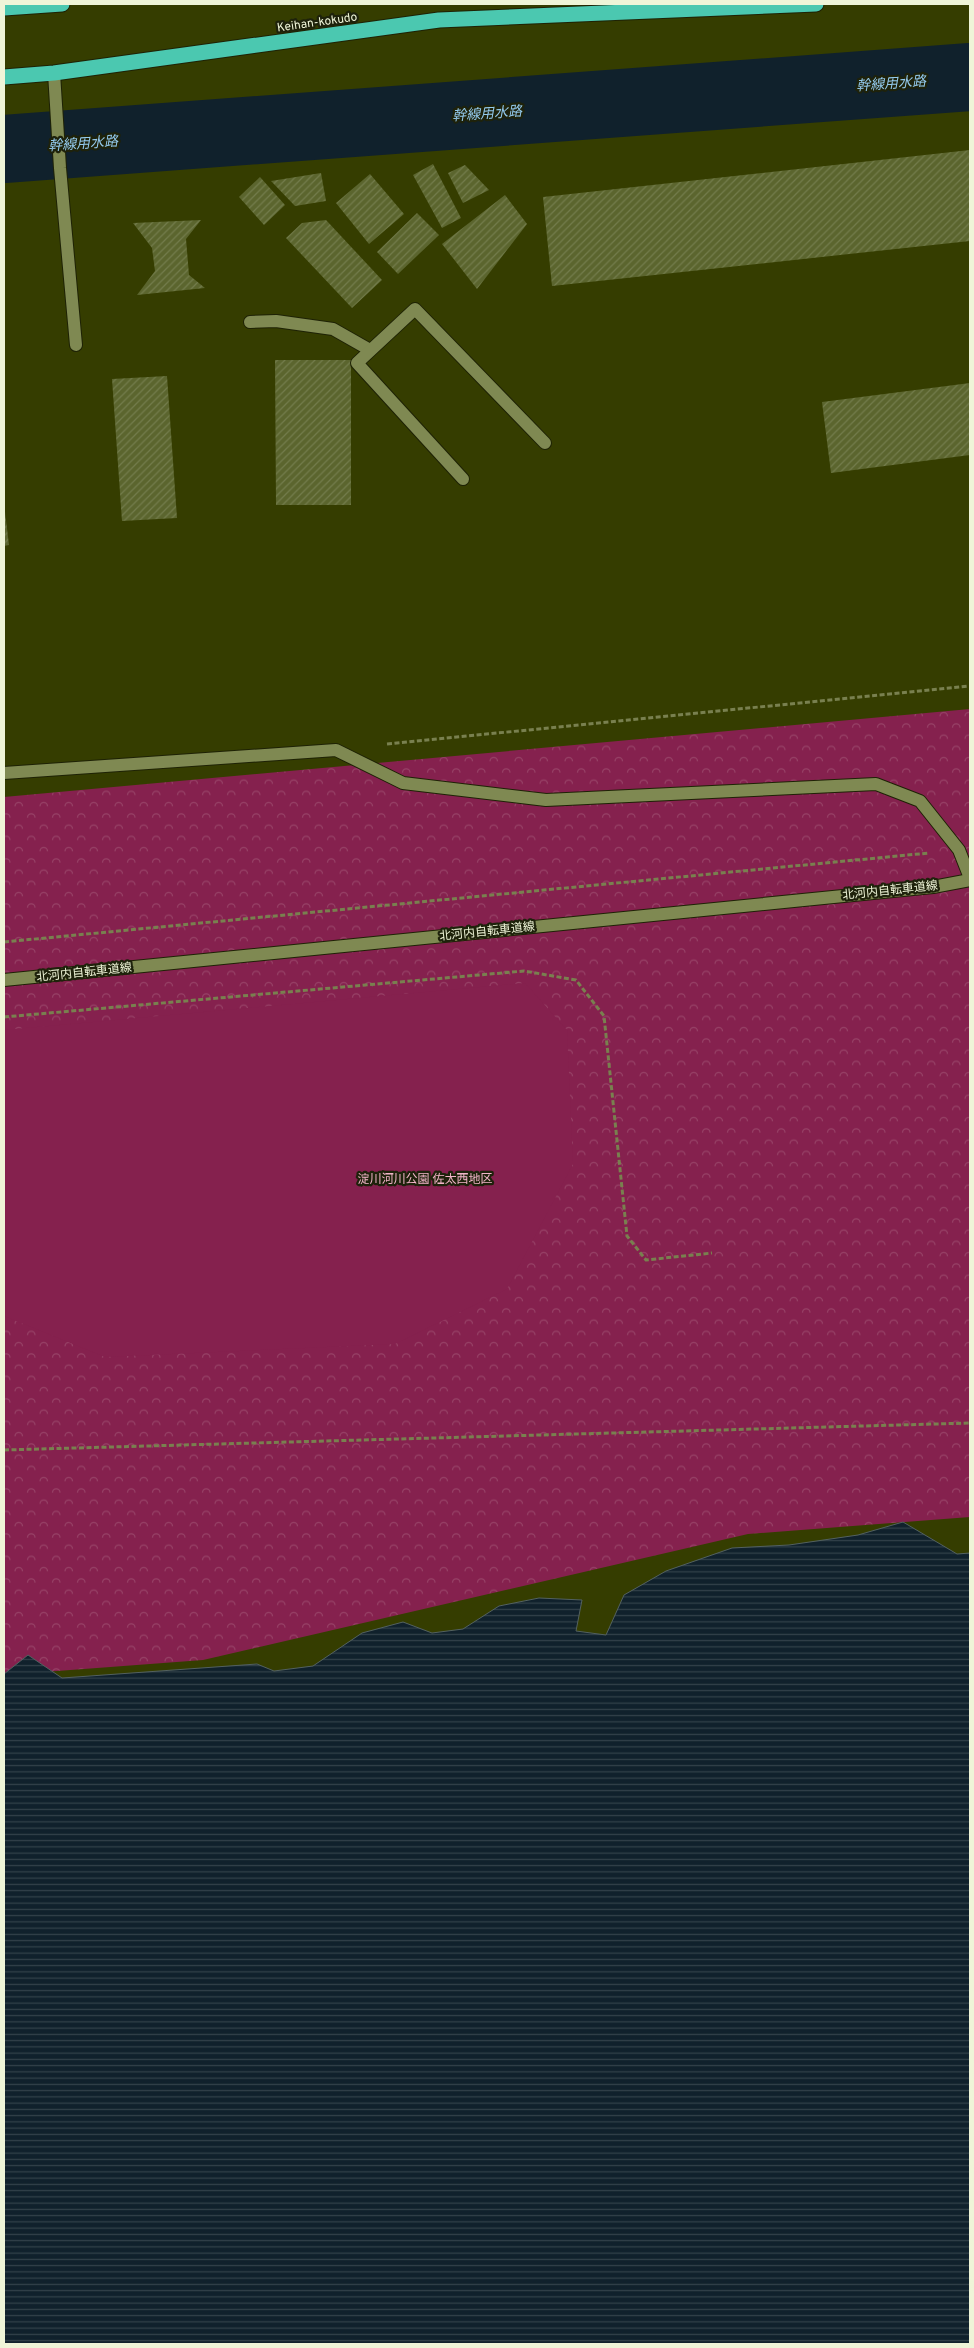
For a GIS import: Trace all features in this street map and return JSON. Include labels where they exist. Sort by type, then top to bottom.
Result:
[{"type":"highway","points":[[4,8],[62,4]]},
{"type":"highway","name":"Keihan-kokudo","points":[[4,77],[54,73],[439,20],[816,4]]},
{"type":"street","points":[[54,73],[60,168],[76,345]]},
{"type":"street","points":[[463,479],[357,363],[416,309],[545,443]]},
{"type":"street","points":[[250,322],[276,321],[333,329],[370,350]]},
{"type":"street","points":[[4,773],[336,750],[403,783],[546,800],[876,784],[920,802],[959,850],[970,879]]},
{"type":"street","name":"北河内自転車道線","points":[[4,980],[933,886],[970,879]]},
{"type":"path","points":[[336,750],[970,686]]},
{"type":"path","points":[[4,942],[959,850]]},
{"type":"path","points":[[4,1017],[524,971],[576,980],[604,1016],[627,1236],[646,1260],[712,1253]]},
{"type":"path","points":[[4,1450],[970,1423]]},
{"type":"green space","name":"淀川河川公園 佐太西地区","points":[[970,709],[970,1517],[748,1534],[203,1660],[4,1675],[4,797]]},
{"type":"green space","points":[[525,983],[567,1030],[573,1164],[507,1289],[395,1344],[105,1357],[4,1316],[4,1030]]},
{"type":"water","points":[[903,1522],[957,1554],[970,1553],[970,2344],[4,2344],[4,1674],[28,1655],[62,1678],[257,1664],[274,1671],[313,1666],[362,1633],[403,1622],[432,1633],[463,1629],[499,1606],[539,1598],[582,1600],[576,1631],[606,1635],[624,1595],[666,1571],[732,1548],[789,1545],[858,1535]]},
{"type":"building","points":[[970,150],[970,241],[552,286],[543,197]]},
{"type":"building","points":[[433,164],[461,218],[442,228],[413,175]]},
{"type":"building","points":[[465,165],[489,190],[463,203],[448,173]]},
{"type":"building","points":[[321,173],[326,201],[295,206],[271,181]]},
{"type":"building","points":[[370,174],[404,214],[369,244],[336,203]]},
{"type":"building","points":[[260,177],[285,205],[264,225],[239,197]]},
{"type":"building","points":[[505,195],[527,224],[477,289],[442,244]]},
{"type":"building","points":[[417,213],[439,235],[398,274],[377,252]]},
{"type":"building","points":[[201,220],[186,239],[189,275],[205,288],[137,295],[155,271],[152,248],[133,223]]},
{"type":"building","points":[[326,220],[382,280],[352,308],[286,238],[302,223]]},
{"type":"building","points":[[275,360],[351,360],[351,505],[276,505]]},
{"type":"building","points":[[167,376],[177,518],[122,521],[112,379]]},
{"type":"building","points":[[970,383],[970,455],[831,473],[822,402]]},
{"type":"building","points":[[4,504],[9,545],[4,546]]},
{"type":"waterway","name":"幹線用水路","points":[[4,149],[970,77]]}]
